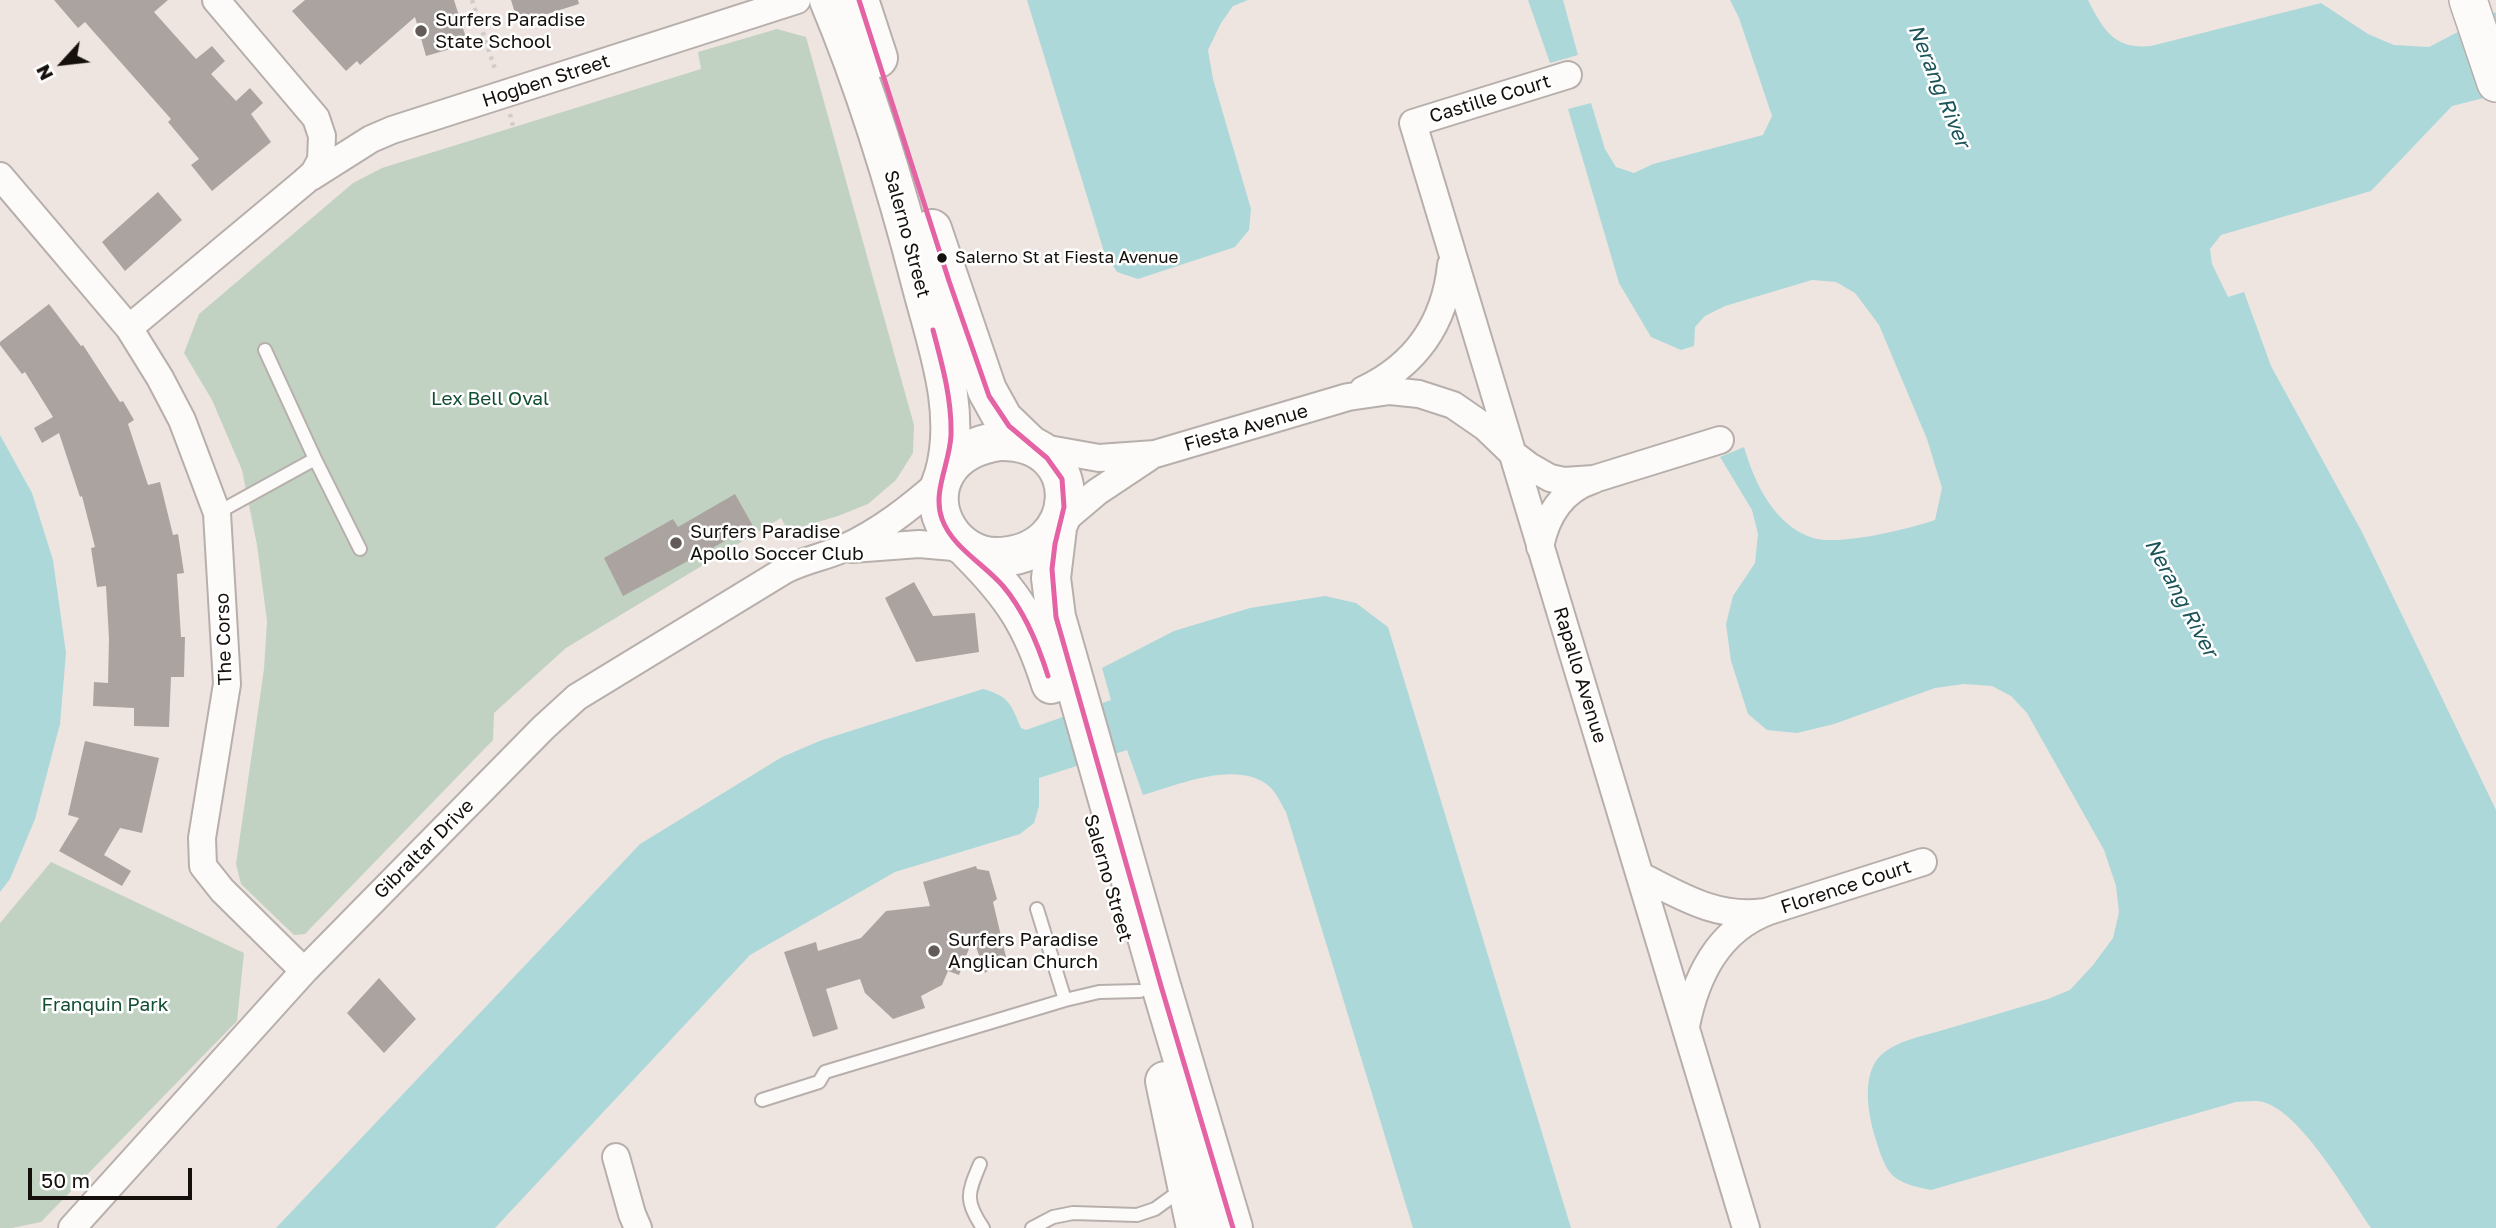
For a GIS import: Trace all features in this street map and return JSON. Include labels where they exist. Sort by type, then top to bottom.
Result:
[{"type":"main road","name":"Salerno Street","points":[[829,0],[851,51],[874,117],[909,235],[945,374],[951,436],[943,477]]},
{"type":"main road","name":"Salerno Street","points":[[859,0],[948,281],[987,390],[1003,419],[1032,445]]},
{"type":"main road","points":[[1000,441],[1032,445],[1054,464],[1064,488],[1065,503],[1058,527],[1040,544],[1011,555],[988,556],[967,549],[953,537],[942,518],[939,501],[943,477],[958,458],[977,446],[1000,441]]},
{"type":"main road","name":"Salerno Street","points":[[1058,527],[1051,565],[1052,591],[1071,712],[1151,988],[1233,1228]]},
{"type":"main road","name":"Salerno Street","points":[[967,549],[1003,586],[1019,607],[1071,712]]},
{"type":"main road","name":"Salerno Street","points":[[1151,988],[1196,1228]]},
{"type":"street","points":[[129,328],[304,182],[317,168],[322,154],[322,136],[316,118],[216,0]]},
{"type":"street","name":"Hogben Street","points":[[304,182],[371,139],[797,0]]},
{"type":"street","points":[[2468,0],[2496,83]]},
{"type":"street","name":"Castille Court","points":[[1413,123],[1568,75]]},
{"type":"street","name":"Rapallo Avenue","points":[[1413,123],[1746,1228]]},
{"type":"street","name":"The Corso","points":[[0,176],[129,328],[182,420],[217,513],[227,684],[202,838],[203,866],[222,890],[304,971]]},
{"type":"street","name":"Fiesta Avenue","points":[[1336,401],[1381,380],[1409,360],[1421,347],[1436,324],[1444,304],[1452,258]]},
{"type":"street","name":"Fiesta Avenue","points":[[1032,445],[1099,458],[1156,454],[1336,401],[1371,392],[1390,391],[1431,397],[1453,405],[1471,416],[1529,466],[1549,478],[1572,482],[1594,479]]},
{"type":"street","points":[[1540,547],[1548,522],[1561,501],[1575,488],[1594,479],[1720,440]]},
{"type":"street","name":"Fiesta Avenue","points":[[1058,527],[1097,492],[1156,454]]},
{"type":"street","name":"Gibraltar Drive","points":[[840,550],[901,516],[943,477]]},
{"type":"street","name":"Gibraltar Drive","points":[[72,1228],[304,971],[543,728],[577,697],[785,570],[808,559],[840,550],[919,544],[967,549]]},
{"type":"street","name":"Florence Court","points":[[1686,1028],[1695,991],[1711,957],[1739,928],[1769,911],[1923,862]]},
{"type":"street","name":"Florence Court","points":[[1641,876],[1703,907],[1731,913],[1769,911]]},
{"type":"street","points":[[616,1157],[634,1223]]},
{"type":"lane","points":[[265,350],[360,549]]},
{"type":"lane","points":[[217,513],[315,459]]},
{"type":"lane","points":[[1037,909],[1065,1000]]},
{"type":"lane","points":[[762,1100],[819,1082],[825,1072],[1065,1000],[1099,992],[1151,988]]},
{"type":"lane","points":[[979,1164],[969,1192],[972,1212],[983,1228]]},
{"type":"lane","points":[[1032,1228],[1053,1217],[1073,1213],[1137,1215],[1155,1209],[1186,1186]]},
{"type":"path","points":[[472,0],[513,126]]},
{"type":"green space","name":"Lex Bell Oval","points":[[777,29],[806,37],[914,425],[913,453],[896,480],[868,504],[788,531],[781,518],[566,648],[494,713],[493,740],[305,934],[294,935],[241,884],[236,864],[264,669],[267,621],[257,545],[242,470],[212,400],[184,353],[199,314],[353,183],[382,168],[701,69],[698,52]]},
{"type":"green space","name":"Franquin Park","points":[[51,862],[244,953],[237,1021],[41,1222],[0,1228],[0,923]]},
{"type":"water","points":[[1027,0],[1248,0],[1233,6],[1208,50],[1213,79],[1251,209],[1249,230],[1235,247],[1138,279],[1117,272],[1104,252]]},
{"type":"water","points":[[1528,0],[1563,0],[1578,55],[1550,63]]},
{"type":"water","name":"Nerang River","points":[[1730,0],[2088,0],[2111,35],[2128,45],[2138,46],[2151,46],[2321,3],[2368,34],[2394,45],[2429,47],[2496,12],[2496,95],[2452,106],[2371,191],[2221,235],[2210,249],[2212,264],[2228,297],[2244,292],[2271,366],[2362,532],[2496,810],[2496,1228],[2371,1228],[2308,1138],[2278,1109],[2260,1101],[2236,1102],[1931,1190],[1907,1184],[1887,1169],[1872,1128],[1868,1094],[1871,1073],[1881,1055],[1914,1038],[2048,999],[2070,990],[2113,938],[2119,912],[2116,886],[2104,850],[2027,713],[2011,696],[1992,686],[1964,684],[1935,688],[1834,724],[1797,733],[1767,730],[1748,714],[1731,661],[1726,624],[1733,596],[1755,563],[1758,534],[1752,510],[1720,457],[1744,447],[1760,489],[1777,513],[1799,532],[1825,540],[1874,535],[1935,520],[1942,488],[1927,439],[1879,325],[1855,293],[1836,282],[1812,280],[1725,306],[1705,316],[1695,327],[1694,346],[1681,350],[1651,337],[1619,283],[1568,109],[1591,103],[1605,149],[1616,167],[1634,173],[1653,164],[1763,135],[1772,116],[1739,18]]},
{"type":"water","points":[[0,435],[32,493],[53,560],[66,653],[60,724],[35,819],[10,879],[0,892]]},
{"type":"water","points":[[1325,596],[1356,603],[1388,627],[1571,1228],[1413,1228],[1286,812],[1277,796],[1258,779],[1226,774],[1191,780],[1143,795],[1127,750],[1039,778],[1039,806],[1034,823],[1020,834],[895,872],[750,955],[495,1228],[276,1228],[640,844],[782,757],[822,740],[983,689],[1004,698],[1021,728],[1026,730],[1111,700],[1102,668],[1174,631],[1250,608]]},
{"type":"building","points":[[54,0],[168,0],[154,12],[196,59],[212,46],[225,61],[211,74],[236,101],[250,88],[263,103],[251,114],[271,142],[212,191],[191,165],[199,159],[168,122],[171,119],[85,22],[78,28]]},
{"type":"building","points":[[305,0],[454,0],[468,44],[426,56],[415,17],[360,65],[357,61],[346,71],[292,11]]},
{"type":"building","points":[[511,0],[578,0],[579,4],[518,23]]},
{"type":"building","points":[[158,192],[182,220],[125,271],[102,242]]},
{"type":"building","points":[[49,304],[81,346],[83,345],[134,420],[128,424],[148,485],[160,482],[173,535],[178,534],[184,573],[177,574],[181,637],[185,637],[184,677],[171,677],[169,727],[134,726],[134,708],[93,706],[94,682],[108,683],[106,586],[97,587],[91,548],[95,547],[82,496],[80,497],[59,433],[42,443],[34,428],[53,417],[25,372],[22,374],[0,345],[0,342]]},
{"type":"building","name":"Surfers Paradise Apollo Soccer Club","points":[[735,494],[753,526],[623,596],[604,558],[673,519],[678,527]]},
{"type":"building","points":[[914,582],[933,616],[975,613],[979,652],[916,662],[885,598]]},
{"type":"building","points":[[85,741],[159,758],[142,833],[120,828],[104,855],[131,871],[122,886],[59,851],[79,818],[68,815]]},
{"type":"building","name":"Surfers Paradise Anglican Church","points":[[976,866],[977,869],[989,871],[997,899],[993,902],[1006,957],[985,973],[973,938],[959,975],[948,971],[942,985],[921,996],[925,1008],[893,1019],[865,993],[860,979],[826,989],[838,1029],[813,1037],[784,952],[816,942],[818,951],[861,938],[886,911],[930,906],[923,882]]},
{"type":"building","points":[[379,978],[416,1019],[384,1053],[347,1013]]},
{"type":"transit line","points":[[859,0],[949,281],[989,396],[1009,426],[1047,458],[1062,479],[1064,507],[1052,569],[1056,617],[1233,1228]]},
{"type":"transit line","points":[[933,330],[946,382],[951,422],[950,446],[939,498],[942,519],[961,547],[1011,596],[1030,629],[1048,676]]},
{"type":"place","name":"Surfers Paradise State School","points":[[421,31]]},
{"type":"place","name":"Salerno St at Fiesta Avenue","points":[[942,258]]},
{"type":"place","name":"Surfers Paradise Apollo Soccer Club","points":[[676,543]]},
{"type":"place","name":"Surfers Paradise Anglican Church","points":[[934,951]]}]
